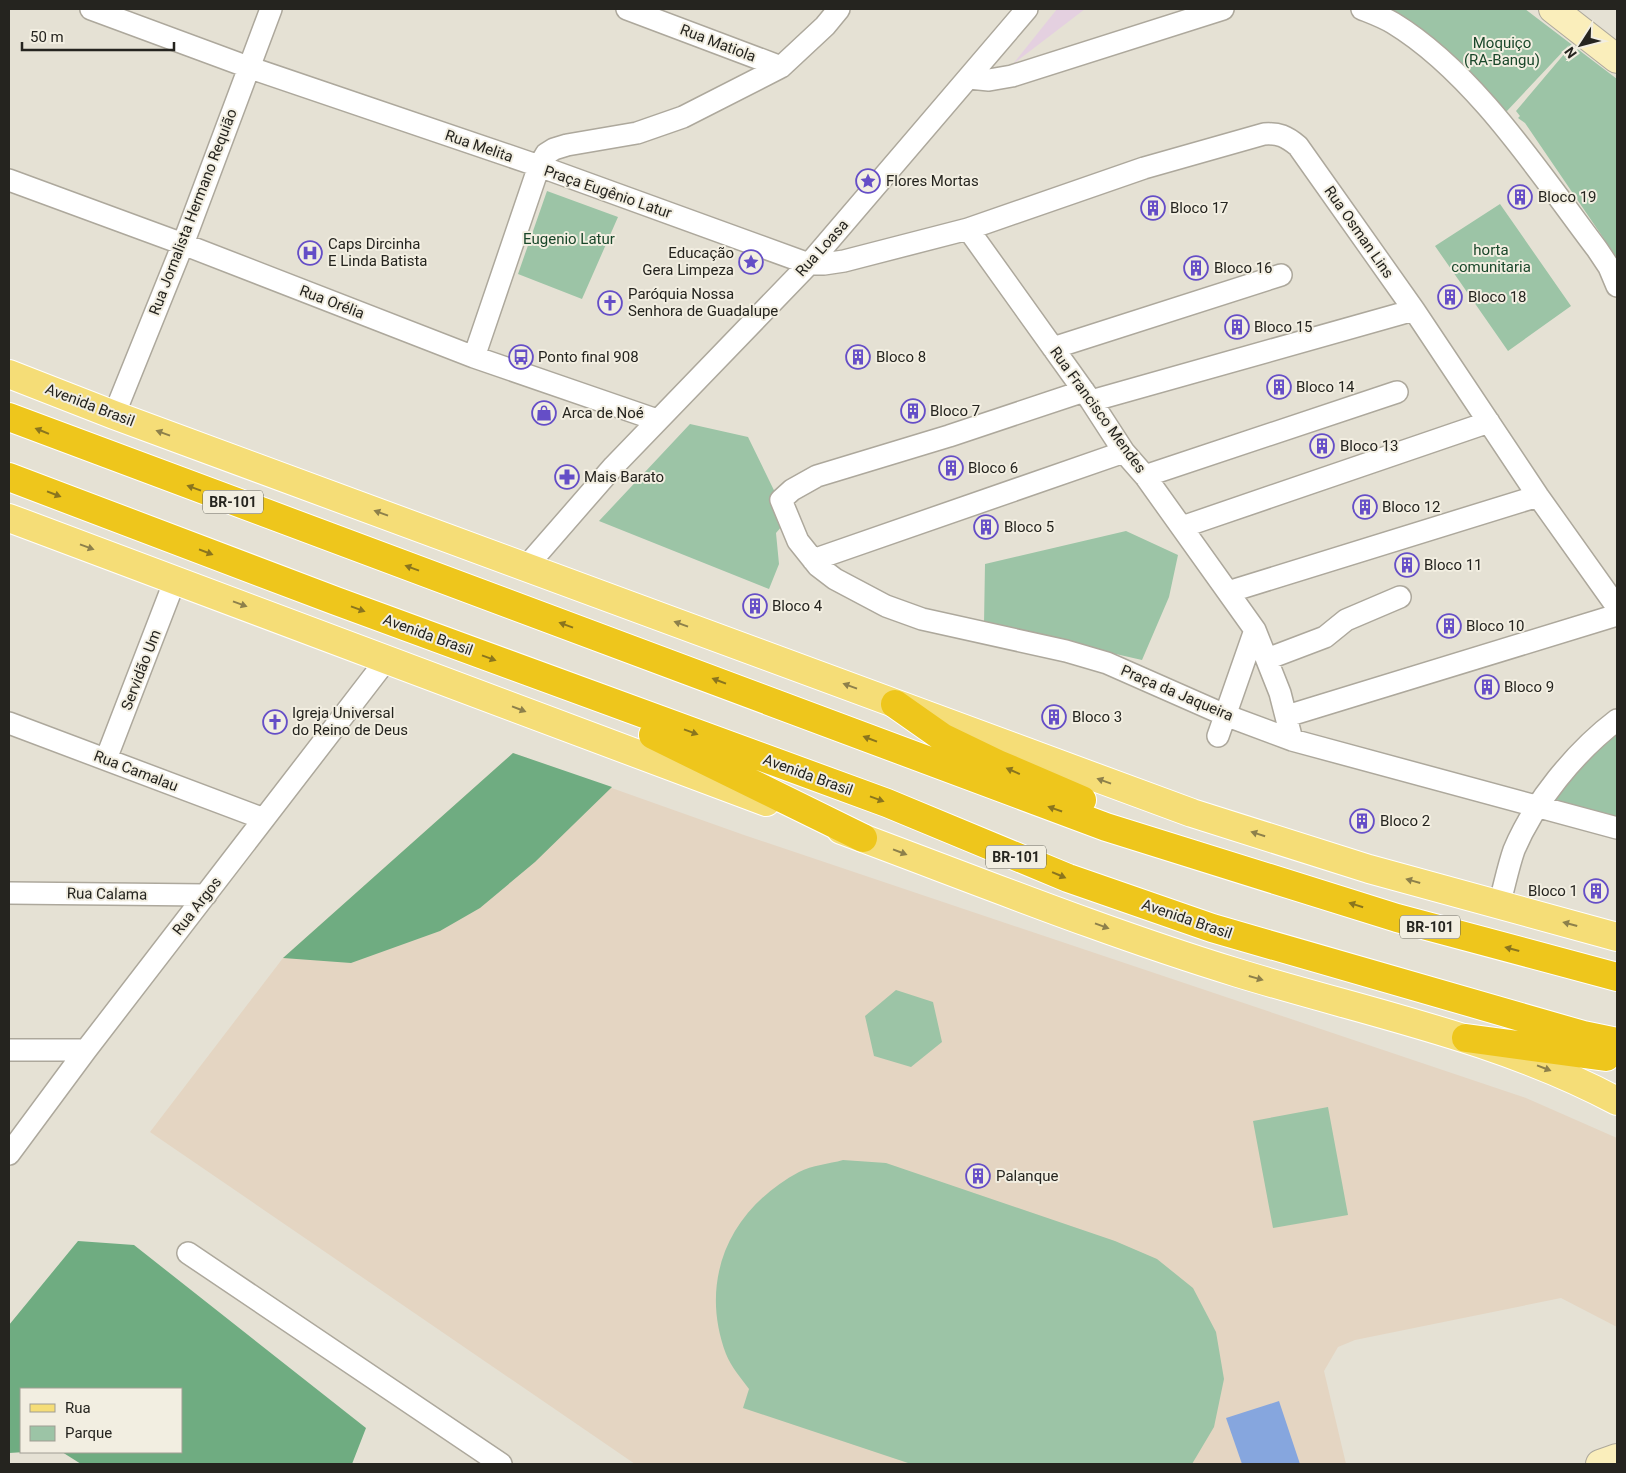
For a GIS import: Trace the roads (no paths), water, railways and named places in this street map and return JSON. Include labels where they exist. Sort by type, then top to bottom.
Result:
[{"type":"highway","name":"BR-101","points":[[9,417],[67,441],[719,681],[1024,798],[1106,827],[1397,918],[1609,974]]},
{"type":"highway","name":"Avenida Brasil","points":[[9,477],[520,669],[887,803],[1068,878],[1212,928],[1378,978],[1583,1036],[1617,1042]]},
{"type":"highway","points":[[520,669],[863,838]]},
{"type":"highway","points":[[895,704],[942,737],[998,764],[1268,877]]},
{"type":"highway","points":[[1466,1038],[1617,1058]]},
{"type":"main road","name":"Avenida Brasil","points":[[9,374],[1192,813],[1369,869],[1617,936]]},
{"type":"main road","points":[[9,518],[863,838],[1181,954],[1328,1000],[1466,1038],[1586,1084],[1617,1101]]},
{"type":"street","name":"Rua Melita","points":[[91,9],[248,67],[539,166]]},
{"type":"street","name":"Rua Jornalista Hermano Requião","points":[[114,414],[183,244],[271,9]]},
{"type":"street","name":"Rua Matiola","points":[[627,9],[780,67]]},
{"type":"street","points":[[539,166],[546,154],[554,149],[637,133],[682,118],[780,67],[825,26],[839,9]]},
{"type":"street","name":"Rua Loasa","points":[[526,567],[614,466],[809,264],[1027,9]]},
{"type":"street","points":[[969,78],[989,80],[1012,76],[1223,9]]},
{"type":"street","points":[[1362,9],[1392,23],[1438,57],[1458,77],[1513,138],[1598,249],[1609,267],[1617,286]]},
{"type":"street","points":[[1553,9],[1617,59]]},
{"type":"street","name":"Rua Osman Lins","points":[[968,229],[1144,168],[1264,134],[1278,133],[1288,137],[1298,146],[1414,310],[1538,496],[1617,607]]},
{"type":"street","name":"Praça Eugênio Latur","points":[[474,357],[539,166],[809,264]]},
{"type":"street","name":"Rua Orélia","points":[[9,180],[183,244],[474,357],[657,420]]},
{"type":"street","points":[[809,264],[844,261],[968,229]]},
{"type":"street","name":"Rua Francisco Mendes","points":[[968,229],[1087,396],[1124,452],[1145,476],[1255,630],[1287,716],[1292,740]]},
{"type":"street","points":[[1053,348],[1281,275]]},
{"type":"street","points":[[1087,396],[1414,310]]},
{"type":"street","points":[[1145,476],[1397,392]]},
{"type":"street","name":"Praça da Jaqueira","points":[[1087,396],[817,476],[781,500],[798,541],[813,560],[835,579],[886,606],[922,619],[1066,651],[1106,663],[1225,715],[1292,740],[1617,828]]},
{"type":"street","points":[[1182,527],[1489,422]]},
{"type":"street","points":[[813,560],[1124,452]]},
{"type":"street","points":[[1228,592],[1538,496]]},
{"type":"street","name":"Servidão Um","points":[[106,759],[176,580]]},
{"type":"street","points":[[1267,659],[1325,637],[1342,622],[1400,597]]},
{"type":"street","points":[[1287,716],[1617,615]]},
{"type":"street","points":[[1218,736],[1255,630]]},
{"type":"street","name":"Rua Argos","points":[[9,1154],[86,1050],[387,659]]},
{"type":"street","points":[[1499,905],[1514,852],[1539,806],[1562,774],[1582,751],[1617,720]]},
{"type":"street","name":"Rua Camalau","points":[[9,722],[264,819]]},
{"type":"street","name":"Rua Calama","points":[[9,892],[206,895]]},
{"type":"street","points":[[9,1050],[86,1050]]},
{"type":"street","points":[[188,1253],[501,1464]]},
{"type":"street","points":[[1600,1464],[1617,1458]]},
{"type":"water","points":[[1279,1401],[1300,1464],[1242,1464],[1226,1418]]},
{"type":"place","name":"Flores Mortas","points":[[868,181]]},
{"type":"place","name":"Bloco 19","points":[[1520,197]]},
{"type":"place","name":"Bloco 17","points":[[1153,208]]},
{"type":"place","name":"Caps Dircinha E Linda Batista","points":[[310,253]]},
{"type":"place","name":"Educação Gera Limpeza","points":[[751,262]]},
{"type":"place","name":"Bloco 16","points":[[1196,268]]},
{"type":"place","name":"Bloco 18","points":[[1450,297]]},
{"type":"place","name":"Paróquia Nossa Senhora de Guadalupe","points":[[610,303]]},
{"type":"place","name":"Bloco 15","points":[[1237,327]]},
{"type":"place","name":"Ponto final 908","points":[[521,357]]},
{"type":"place","name":"Bloco 8","points":[[858,357]]},
{"type":"place","name":"Bloco 14","points":[[1279,387]]},
{"type":"place","name":"Bloco 7","points":[[913,411]]},
{"type":"place","name":"Arca de Noé","points":[[544,413]]},
{"type":"place","name":"Bloco 13","points":[[1322,446]]},
{"type":"place","name":"Bloco 6","points":[[951,468]]},
{"type":"place","name":"Mais Barato","points":[[567,477]]},
{"type":"place","name":"Bloco 12","points":[[1365,507]]},
{"type":"place","name":"Bloco 5","points":[[986,527]]},
{"type":"place","name":"Bloco 11","points":[[1407,565]]},
{"type":"place","name":"Bloco 4","points":[[755,606]]},
{"type":"place","name":"Bloco 10","points":[[1449,626]]},
{"type":"place","name":"Bloco 9","points":[[1487,687]]},
{"type":"place","name":"Bloco 3","points":[[1054,717]]},
{"type":"place","name":"Igreja Universal do Reino de Deus","points":[[275,722]]},
{"type":"place","name":"Bloco 2","points":[[1362,821]]},
{"type":"place","name":"Bloco 1","points":[[1596,891]]},
{"type":"place","name":"Palanque","points":[[978,1176]]},
{"type":"park label","name":"Moquiço (RA-Bangu)","points":[[1502,52]]},
{"type":"park label","name":"Eugenio Latur","points":[[569,239]]},
{"type":"park label","name":"horta comunitaria","points":[[1491,258]]}]
